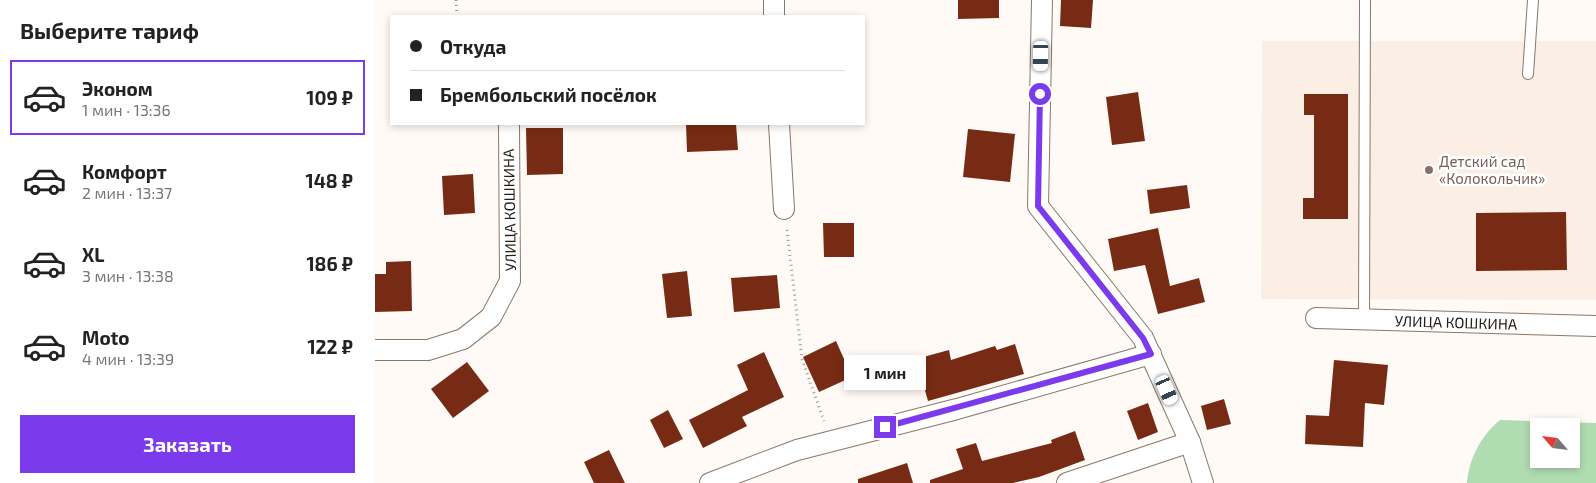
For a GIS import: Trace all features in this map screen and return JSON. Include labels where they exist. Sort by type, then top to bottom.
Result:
[{"type":"street","points":[[773,0],[774,15]]},
{"type":"street","points":[[1042,0],[1038,206],[1143,338],[1190,442],[1203,483]]},
{"type":"street","name":"УЛИЦА КОШКИНА","points":[[375,350],[428,350],[463,339],[491,317],[510,281],[509,125]]},
{"type":"street","points":[[779,125],[784,209]]},
{"type":"street","name":"УЛИЦА КОШКИНА","points":[[1316,318],[1596,326]]},
{"type":"street","points":[[710,483],[797,450],[957,409],[1151,354]]},
{"type":"street","points":[[1067,483],[1190,442]]},
{"type":"lane","points":[[1364,320],[1365,0]]},
{"type":"lane","points":[[1528,74],[1533,0]]},
{"type":"path","points":[[457,0],[457,15]]},
{"type":"path","points":[[784,209],[802,359],[832,441]]},
{"type":"shaded area","name":"Детский сад «Колокольчик»","points":[[1262,41],[1596,41],[1596,300],[1261,299]]},
{"type":"green space","points":[[1500,420],[1530,421],[1530,468],[1580,468],[1580,422],[1596,423],[1596,483],[1467,483],[1473,456],[1487,433]]},
{"type":"building","points":[[958,0],[999,0],[999,18],[958,19]]},
{"type":"building","points":[[1061,0],[1093,0],[1091,28],[1060,26]]},
{"type":"building","points":[[1138,92],[1145,141],[1112,145],[1106,97]]},
{"type":"building","points":[[1304,94],[1348,94],[1348,219],[1303,219],[1303,198],[1314,198],[1314,115],[1304,115]]},
{"type":"building","points":[[686,125],[736,125],[738,150],[687,152]]},
{"type":"building","points":[[526,128],[563,128],[563,174],[527,175]]},
{"type":"building","points":[[968,129],[1015,134],[1010,182],[963,177]]},
{"type":"building","points":[[473,174],[475,213],[444,215],[442,176]]},
{"type":"building","points":[[1187,185],[1190,208],[1150,214],[1147,190]]},
{"type":"building","points":[[1566,212],[1567,270],[1476,271],[1476,213]]},
{"type":"building","points":[[823,223],[854,223],[854,257],[824,257]]},
{"type":"building","points":[[1158,228],[1170,286],[1199,278],[1205,302],[1158,314],[1145,265],[1114,271],[1108,239]]},
{"type":"building","points":[[411,261],[412,311],[375,312],[375,274],[386,274],[386,262]]},
{"type":"building","points":[[687,271],[692,316],[667,318],[662,274]]},
{"type":"building","points":[[777,275],[780,308],[734,312],[731,278]]},
{"type":"building","points":[[836,341],[852,377],[819,392],[803,357]]},
{"type":"building","points":[[1015,344],[1024,374],[928,401],[916,359],[949,350],[951,360],[995,346],[997,350]]},
{"type":"building","points":[[764,352],[784,397],[742,417],[747,426],[703,448],[689,420],[748,390],[737,365]]},
{"type":"building","points":[[1334,360],[1388,365],[1384,405],[1365,403],[1363,447],[1305,444],[1306,415],[1329,416]]},
{"type":"building","points":[[467,362],[489,391],[453,418],[431,389]]},
{"type":"building","points":[[1224,399],[1231,424],[1207,430],[1201,406]]},
{"type":"building","points":[[1148,403],[1158,432],[1138,440],[1127,411]]},
{"type":"building","points":[[668,410],[683,439],[664,448],[650,420]]},
{"type":"building","points":[[1075,431],[1085,460],[1039,477],[1013,483],[930,483],[930,480],[963,469],[956,449],[976,443],[982,461],[1052,443],[1051,440]]},
{"type":"building","points":[[609,450],[625,483],[594,483],[584,462]]},
{"type":"building","points":[[907,463],[913,483],[858,483],[858,479]]},
{"type":"place","name":"Детский сад «Колокольчик»","points":[[1429,170]]},
{"type":"route","points":[[885,427],[957,409],[1151,354],[1143,338],[1038,206],[1040,94]]}]
